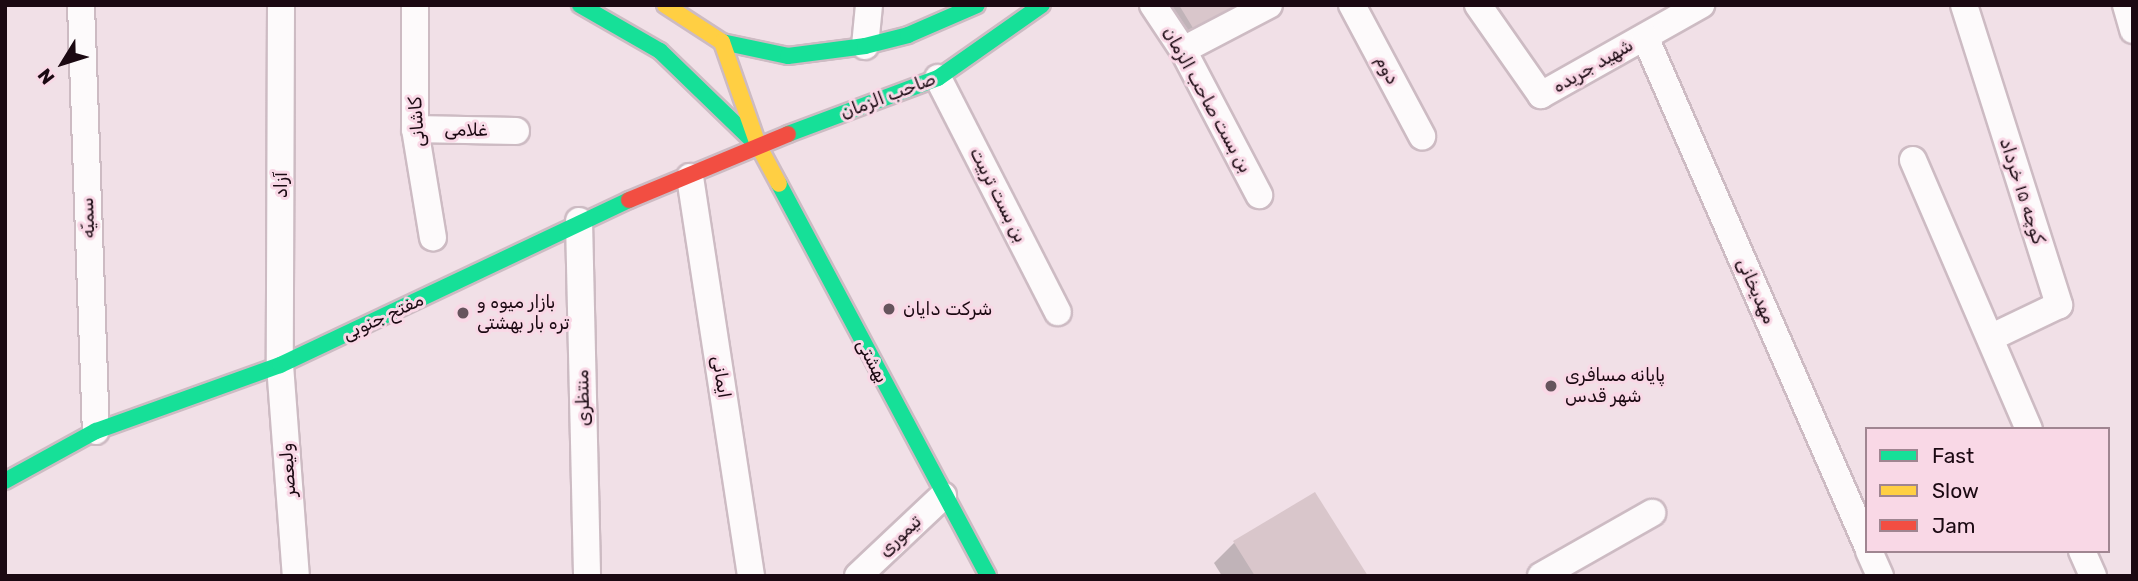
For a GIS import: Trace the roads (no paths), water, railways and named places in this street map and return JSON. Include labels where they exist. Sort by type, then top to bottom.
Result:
[{"type":"street","name":"سمیّه","points":[[80,5],[96,431]]},
{"type":"street","name":"آزاد","points":[[280,365],[281,5]]},
{"type":"street","name":"کاشانی","points":[[415,5],[415,129],[433,238]]},
{"type":"street","points":[[580,5],[660,51],[758,145]]},
{"type":"street","points":[[665,5],[722,42],[788,56],[865,46],[908,36],[977,5]]},
{"type":"street","points":[[865,46],[869,5]]},
{"type":"street","name":"صاحب الزمان","points":[[758,145],[938,78],[1042,5]]},
{"type":"street","name":"بن بست صاحب الزمان","points":[[1153,5],[1183,50],[1259,195]]},
{"type":"street","points":[[1183,50],[1269,5]]},
{"type":"street","name":"دوم","points":[[1352,5],[1422,136]]},
{"type":"street","name":"شهید جریده","points":[[1487,8],[1541,95],[1700,5]]},
{"type":"street","name":"کوچه ۱۵ خرداد","points":[[1964,5],[2059,305],[1990,338]]},
{"type":"street","points":[[2126,5],[2133,30]]},
{"type":"street","name":"مهدیخانی","points":[[1645,37],[1865,540]]},
{"type":"street","points":[[722,42],[758,145]]},
{"type":"street","name":"بن بست تربیت","points":[[938,78],[1058,312]]},
{"type":"street","name":"غلامی","points":[[415,129],[516,131]]},
{"type":"street","name":"مفتح جنوبی","points":[[5,481],[96,431],[280,365],[579,221],[690,177],[758,145]]},
{"type":"street","name":"بهشتی","points":[[758,145],[988,576]]},
{"type":"street","points":[[1913,160],[2028,427]]},
{"type":"street","name":"ایمانی","points":[[690,177],[751,576]]},
{"type":"street","name":"منتظری","points":[[579,221],[587,576]]},
{"type":"street","name":"ولیعصر","points":[[280,365],[296,576]]},
{"type":"street","name":"تیموری","points":[[858,576],[943,496]]},
{"type":"street","points":[[1541,576],[1652,513]]},
{"type":"street","points":[[1870,553],[1880,576]]},
{"type":"street","points":[[2083,553],[2093,576]]},
{"type":"place","name":"شرکت دایان","points":[[889,309]]},
{"type":"place","name":"بازار میوه و تره بار بهشتی","points":[[463,313]]},
{"type":"place","name":"پایانه مسافری شهر قدس","points":[[1551,386]]}]
